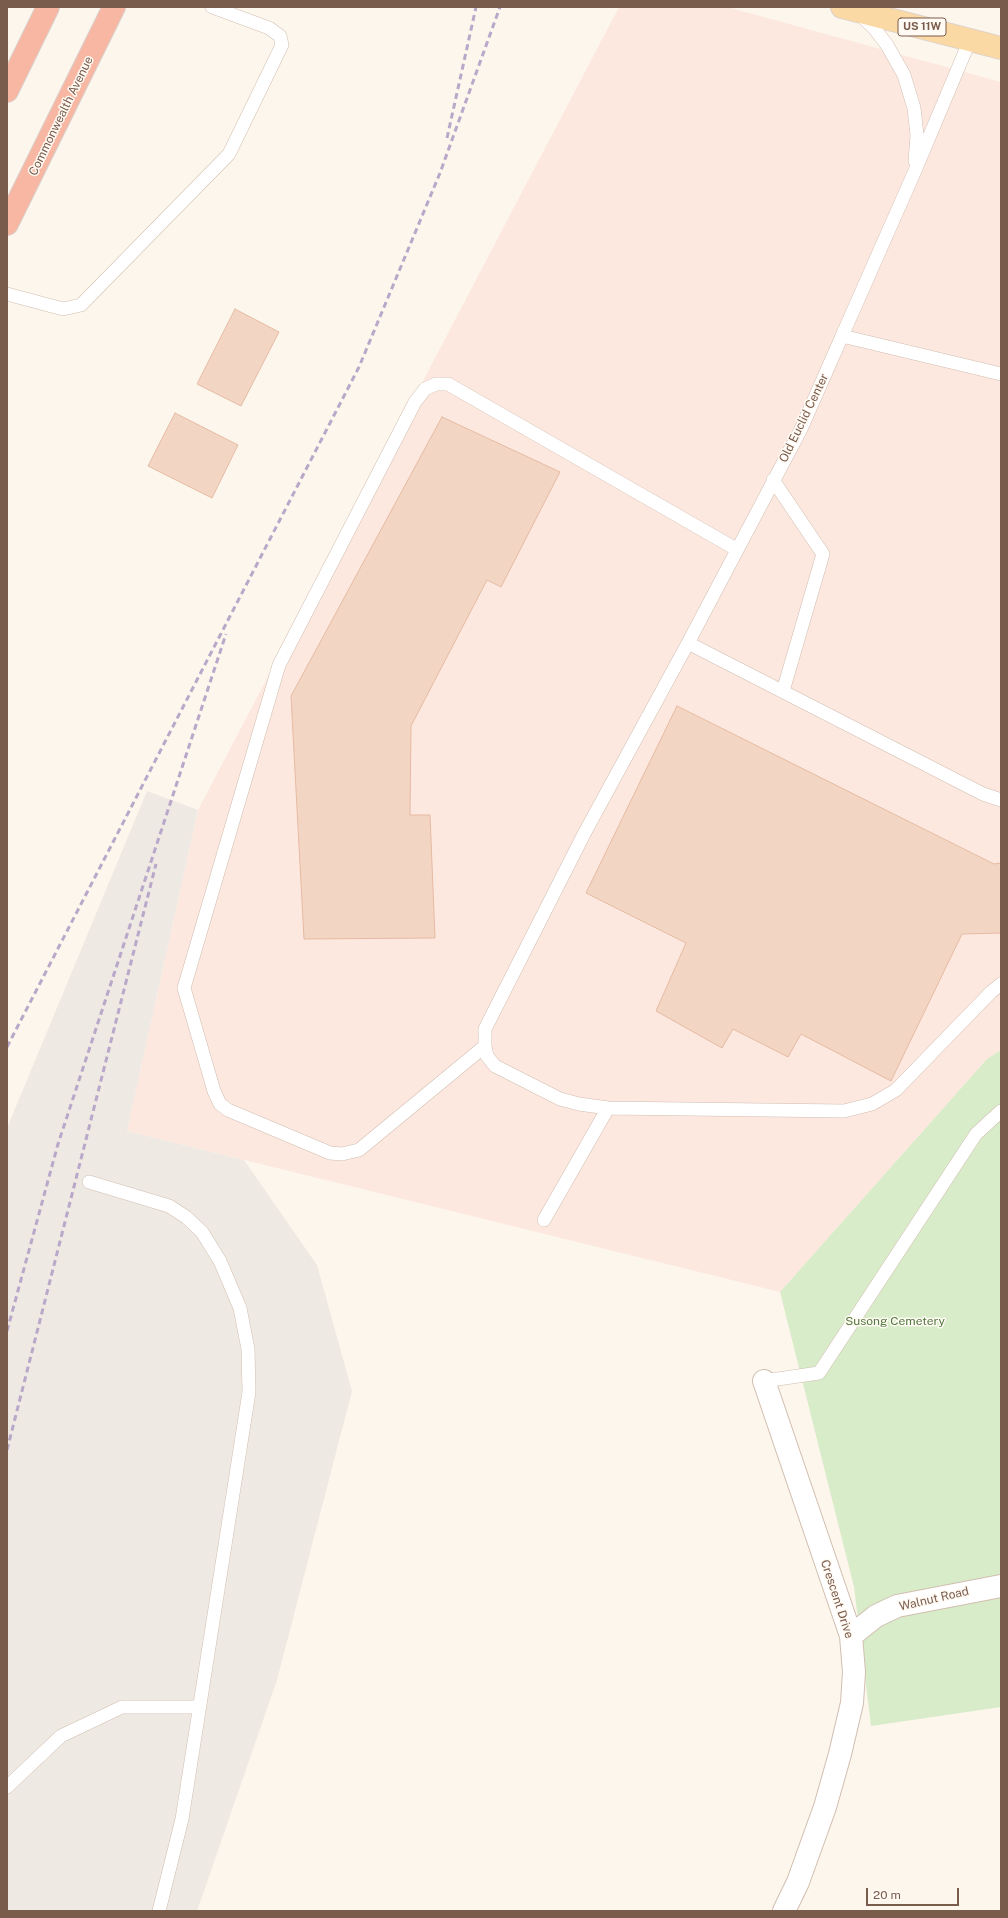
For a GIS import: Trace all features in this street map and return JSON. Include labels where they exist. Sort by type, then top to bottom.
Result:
[{"type":"highway","points":[[7,91],[48,7]]},
{"type":"highway","name":"Commonwealth Avenue","points":[[7,224],[114,7]]},
{"type":"main road","name":"US 11W","points":[[849,9],[1001,48]]},
{"type":"street","name":"Crescent Drive","points":[[764,1381],[851,1636],[854,1672],[852,1702],[826,1807],[798,1882],[784,1911]]},
{"type":"street","name":"Walnut Road","points":[[851,1636],[876,1616],[897,1606],[1001,1586]]},
{"type":"lane","points":[[7,294],[63,309],[81,305],[230,154],[282,46],[280,36],[269,28],[212,7]]},
{"type":"lane","points":[[849,9],[874,28],[887,45],[904,75],[914,108],[917,135],[914,173]]},
{"type":"lane","name":"Old Euclid Center","points":[[485,1046],[486,1029],[492,1015],[584,834],[688,643],[736,549],[801,429],[914,173],[970,40]]},
{"type":"lane","points":[[842,336],[1001,374]]},
{"type":"lane","points":[[736,549],[448,384],[436,384],[425,389],[415,402],[279,665],[184,988],[214,1092],[220,1104],[228,1110],[330,1154],[342,1154],[360,1150],[485,1046],[487,1056],[495,1066],[560,1099],[579,1104],[608,1108],[844,1111],[872,1104],[896,1090],[991,992],[1001,984]]},
{"type":"lane","points":[[773,480],[823,554],[783,691]]},
{"type":"lane","points":[[688,643],[983,794],[1001,800]]},
{"type":"lane","points":[[544,1220],[608,1108]]},
{"type":"lane","points":[[764,1381],[819,1373],[976,1134],[1001,1111]]},
{"type":"lane","points":[[89,1182],[169,1206],[186,1217],[202,1232],[220,1260],[240,1308],[248,1349],[249,1392],[200,1707],[182,1819],[159,1911]]},
{"type":"lane","points":[[7,1787],[61,1736],[122,1707],[200,1707]]},
{"type":"shaded area","points":[[619,7],[727,7],[1001,82],[1001,1050],[987,1059],[780,1292],[127,1131],[198,810]]},
{"type":"shaded area","points":[[147,791],[198,810],[127,1131],[244,1160],[317,1265],[352,1391],[277,1680],[197,1911],[7,1911],[7,1128]]},
{"type":"green space","name":"Susong Cemetery","points":[[1001,1050],[1001,1707],[871,1726],[854,1587],[780,1292],[987,1059]]},
{"type":"building","points":[[235,309],[279,332],[241,406],[197,384]]},
{"type":"building","points":[[175,413],[238,445],[212,498],[148,466]]},
{"type":"building","points":[[442,417],[560,472],[501,587],[487,580],[411,726],[410,815],[430,815],[435,938],[304,939],[291,696]]},
{"type":"building","points":[[677,706],[994,864],[1001,863],[1001,933],[962,934],[891,1081],[801,1034],[788,1057],[733,1029],[722,1048],[656,1011],[686,943],[586,893]]},
{"type":"railway","points":[[447,138],[476,7]]},
{"type":"railway","points":[[7,1047],[359,367],[440,173],[500,7]]},
{"type":"railway","points":[[7,1331],[58,1144],[226,634]]},
{"type":"railway","points":[[7,1450],[156,864]]}]
